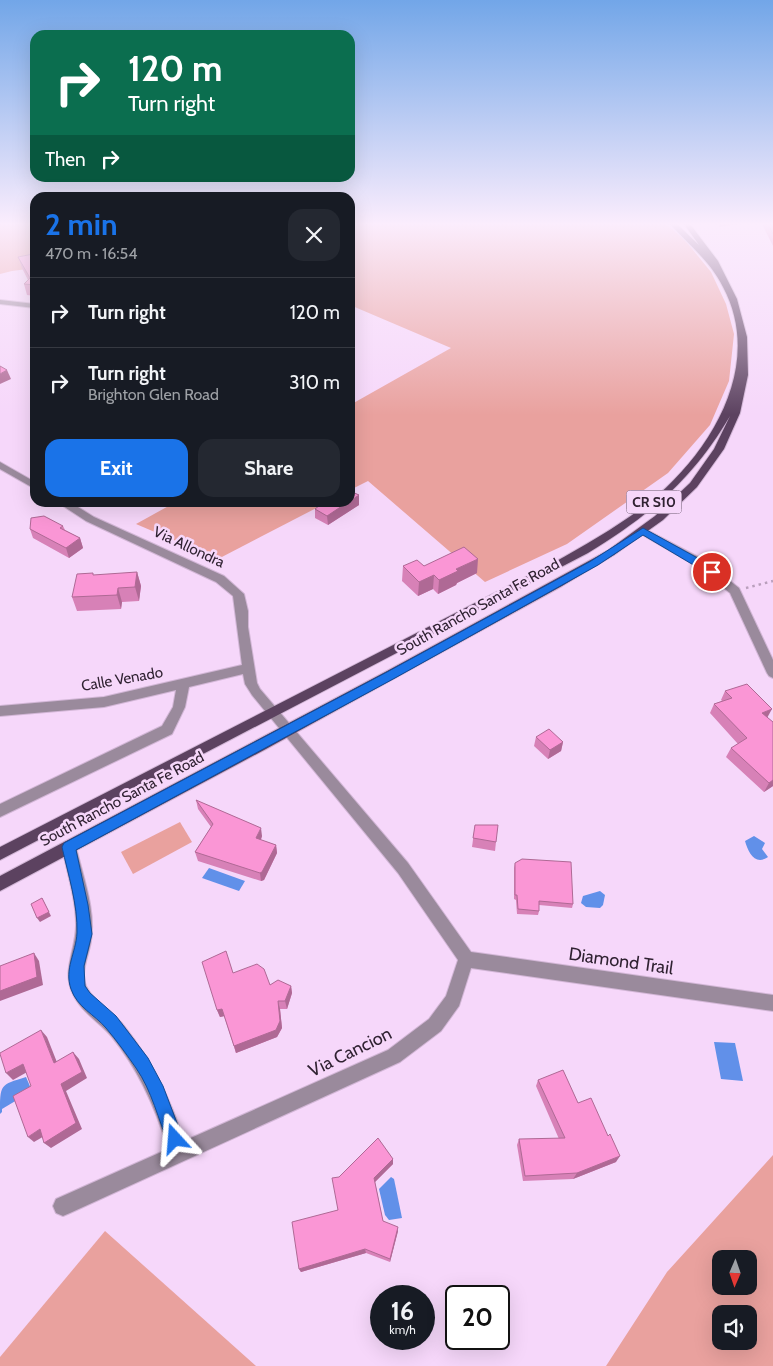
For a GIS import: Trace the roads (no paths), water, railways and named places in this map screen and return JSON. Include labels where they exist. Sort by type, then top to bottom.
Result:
[{"type":"main road","name":"South Rancho Santa Fe Road","points":[[0,854],[540,575],[596,544],[629,522],[662,496],[687,471],[728,410],[738,387],[743,342],[736,307],[728,288]]},
{"type":"main road","name":"South Rancho Santa Fe Road","points":[[0,884],[595,563],[643,531],[692,487],[730,439],[745,411],[755,372]]},
{"type":"street","points":[[0,302],[30,305]]},
{"type":"street","points":[[0,465],[30,483]]},
{"type":"street","name":"Via Allondra","points":[[70,507],[90,519],[220,579],[238,594],[242,611],[242,628],[251,684],[275,713]]},
{"type":"street","points":[[643,531],[700,563],[735,591],[773,673]]},
{"type":"street","name":"Calle Venado","points":[[0,710],[104,702],[248,668]]},
{"type":"street","points":[[0,811],[167,730],[180,707],[183,684]]},
{"type":"street","points":[[275,713],[403,868],[466,959]]},
{"type":"street","points":[[69,847],[81,905],[84,934],[76,966],[76,981],[79,990],[85,999],[111,1021],[143,1064],[157,1092],[179,1153]]},
{"type":"street","name":"Diamond Trail","points":[[466,959],[772,1003]]},
{"type":"street","name":"Via Cancion","points":[[63,1206],[394,1056],[435,1025],[453,1000],[466,959]]},
{"type":"water","points":[[754,836],[765,843],[762,849],[768,857],[759,860],[750,853],[745,841]]},
{"type":"water","points":[[209,868],[245,881],[239,891],[202,878]]},
{"type":"water","points":[[600,891],[605,895],[603,905],[600,908],[586,907],[581,903],[583,896]]},
{"type":"water","points":[[714,1042],[735,1043],[743,1081],[721,1079]]},
{"type":"water","points":[[26,1077],[32,1091],[2,1109],[0,1114],[0,1097],[3,1087],[6,1084]]},
{"type":"water","points":[[391,1177],[394,1179],[402,1218],[389,1220],[385,1215],[379,1189]]}]
